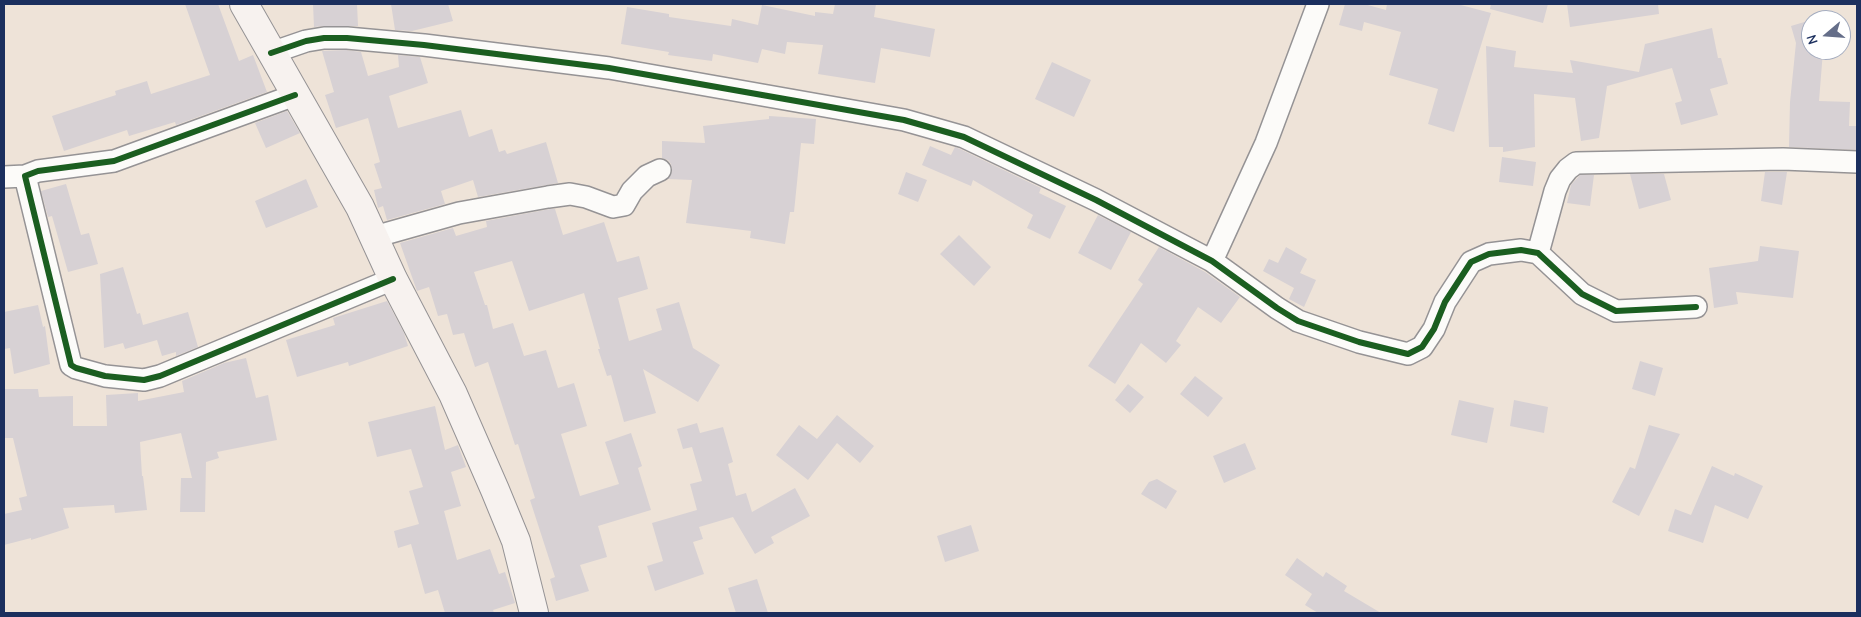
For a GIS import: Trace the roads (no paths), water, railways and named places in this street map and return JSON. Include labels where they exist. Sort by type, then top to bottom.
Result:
[{"type":"main road","points":[[244,4],[360,207],[393,279],[453,394],[516,541],[534,613]]},
{"type":"street","points":[[1212,261],[1266,143],[1318,4]]},
{"type":"street","points":[[271,53],[306,41],[324,38],[347,38],[424,45],[609,68],[904,120],[964,137],[1096,200],[1212,261],[1298,321],[1359,342],[1408,354],[1422,347],[1434,329],[1444,302],[1471,262],[1489,254],[1521,250],[1538,253],[1582,294],[1616,310],[1696,307]]},
{"type":"street","points":[[4,177],[26,176],[38,171],[114,161],[295,96]]},
{"type":"street","points":[[1538,253],[1560,179],[1576,163],[1783,159],[1857,162]]},
{"type":"street","points":[[374,237],[459,213],[570,194],[586,197],[613,208],[624,205],[632,191],[647,176],[660,170]]},
{"type":"street","points":[[26,176],[68,359],[71,364],[83,370],[105,376],[144,380],[160,376],[393,279]]}]
